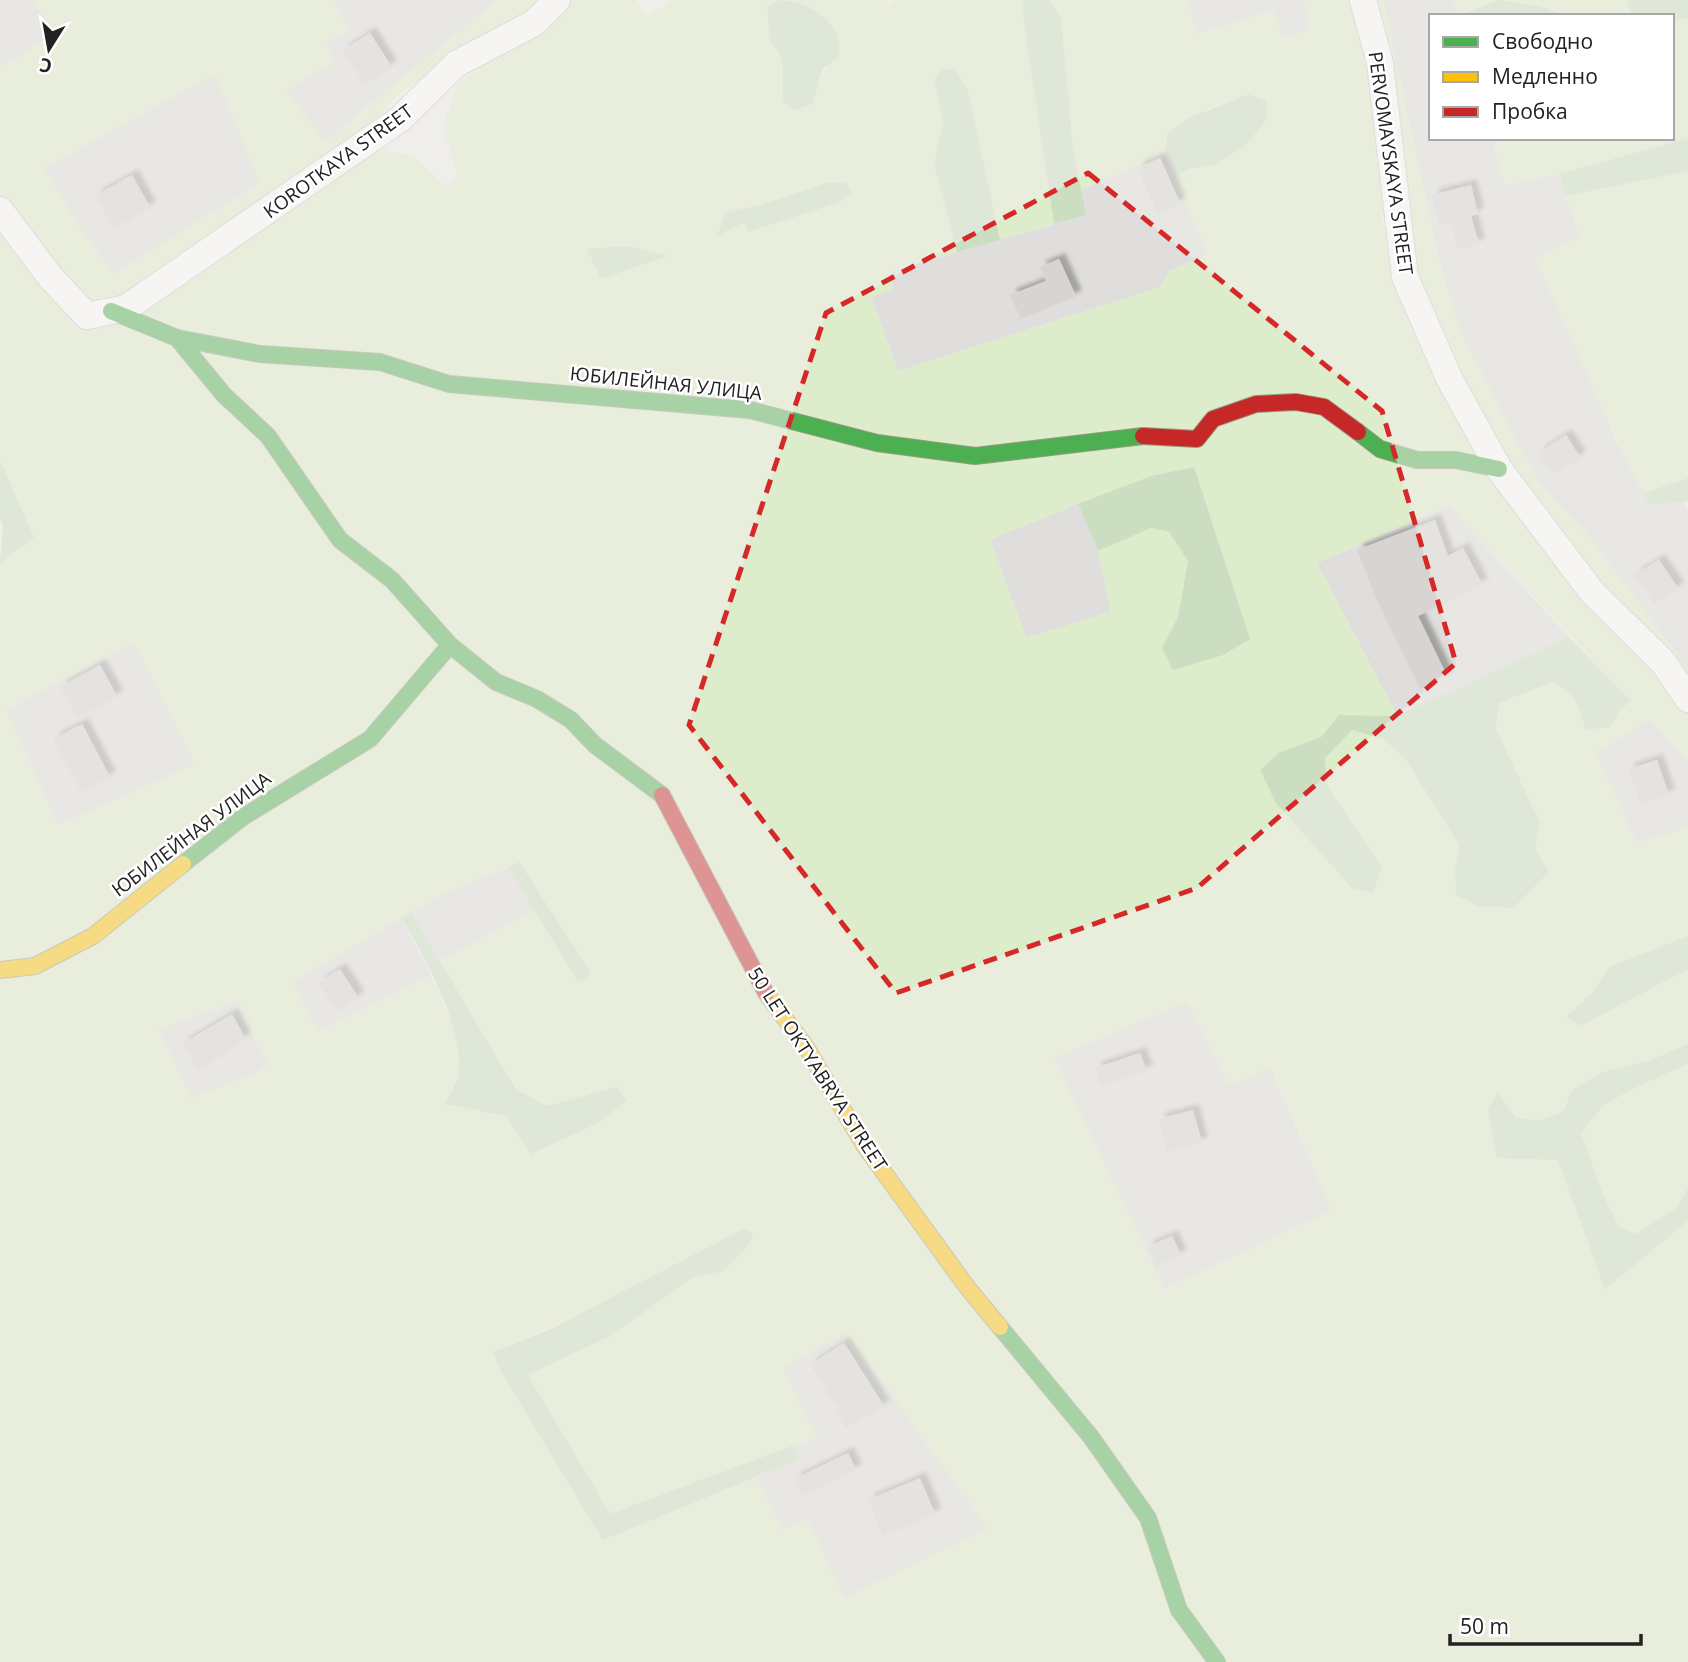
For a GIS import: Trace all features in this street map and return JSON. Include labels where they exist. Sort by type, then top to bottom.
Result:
[{"type":"street","name":"KOROTKAYA STREET","points":[[111,311],[126,308],[288,200],[400,119],[456,64],[534,23],[557,0]]},
{"type":"street","name":"PERVOMAYSKAYA STREET","points":[[1363,0],[1380,63],[1405,277],[1448,378],[1499,469],[1592,592],[1663,662],[1688,699]]},
{"type":"street","name":"50 LET OKTYABRYA STREET","points":[[0,210],[51,278],[87,316],[111,311],[177,338],[224,395],[268,436],[340,540],[392,580],[450,645],[496,682],[537,699],[571,720],[595,745],[660,790],[763,989],[806,1047],[872,1156],[967,1287],[1091,1437],[1147,1518],[1179,1610],[1217,1662]]},
{"type":"street","name":"ЮБИЛЕЙНАЯ УЛИЦА","points":[[177,338],[260,354],[380,362],[449,384],[750,410],[877,443],[975,456],[1135,436],[1197,439],[1213,419],[1256,404],[1296,402],[1324,407],[1380,449],[1416,460],[1456,460],[1499,469]]},
{"type":"street","name":"ЮБИЛЕЙНАЯ УЛИЦА","points":[[0,970],[35,966],[93,936],[243,817],[370,739],[450,645]]},
{"type":"highlighted area","points":[[1088,173],[1382,411],[1456,663],[1197,888],[896,993],[689,725],[826,313]]},
{"type":"shaded area","points":[[0,0],[32,0],[54,33],[0,68]]},
{"type":"shaded area","points":[[333,0],[498,0],[324,142],[286,90],[334,62],[325,44],[349,31]]},
{"type":"shaded area","points":[[1187,0],[1304,0],[1312,30],[1283,37],[1273,11],[1197,34]]},
{"type":"shaded area","points":[[1383,0],[1454,0],[1458,14],[1429,14],[1429,140],[1493,140],[1505,185],[1559,174],[1580,237],[1535,259],[1581,356],[1615,439],[1650,504],[1683,502],[1688,510],[1688,670],[1588,535],[1539,484],[1461,333],[1442,273]]},
{"type":"shaded area","points":[[215,74],[261,183],[113,274],[79,227],[44,168]]},
{"type":"shaded area","points":[[1165,153],[1208,255],[1169,271],[1161,287],[898,371],[871,297],[893,289],[888,272],[1086,215],[1079,191]]},
{"type":"shaded area","points":[[1078,504],[1098,551],[1111,612],[1026,638],[990,539]]},
{"type":"shaded area","points":[[1449,506],[1569,637],[1397,716],[1317,563]]},
{"type":"shaded area","points":[[134,642],[196,764],[58,825],[6,710]]},
{"type":"shaded area","points":[[1649,719],[1688,759],[1688,828],[1637,843],[1595,753]]},
{"type":"shaded area","points":[[508,867],[535,910],[440,961],[411,912],[444,893]]},
{"type":"shaded area","points":[[401,917],[431,975],[319,1032],[291,983]]},
{"type":"shaded area","points":[[1188,1001],[1229,1083],[1271,1068],[1332,1211],[1164,1289],[1054,1058]]},
{"type":"shaded area","points":[[236,1002],[268,1064],[256,1074],[191,1098],[158,1029]]},
{"type":"shaded area","points":[[846,1332],[988,1528],[845,1598],[807,1520],[782,1530],[756,1477],[799,1459],[792,1446],[817,1438],[783,1368]]},
{"type":"green space","points":[[32,0],[333,0],[349,31],[325,44],[335,62],[286,90],[324,142],[498,0],[545,0],[397,95],[361,137],[265,225],[379,150],[414,156],[446,186],[458,179],[443,126],[457,85],[569,0],[636,0],[647,17],[673,0],[780,0],[767,7],[770,42],[778,51],[783,67],[783,101],[817,85],[839,40],[829,25],[811,9],[786,0],[887,0],[889,4],[895,0],[1024,0],[1022,9],[1054,224],[1000,240],[968,91],[934,81],[943,121],[934,164],[957,252],[888,272],[893,289],[871,297],[898,371],[1161,287],[1169,271],[1208,255],[1175,177],[1189,169],[1217,164],[1248,94],[1210,107],[1167,135],[1165,153],[1079,191],[1053,2],[1050,0],[1187,0],[1197,33],[1273,11],[1283,37],[1311,29],[1304,0],[1351,0],[1377,104],[1385,188],[1382,220],[1396,281],[1444,389],[1688,711],[1688,759],[1649,719],[1596,753],[1637,843],[1688,828],[1688,936],[1609,967],[1592,993],[1567,1017],[1582,1026],[1688,969],[1688,1044],[1651,1060],[1602,1072],[1572,1090],[1563,1112],[1539,1120],[1516,1118],[1498,1093],[1488,1109],[1497,1158],[1558,1160],[1605,1288],[1688,1221],[1688,1662],[0,1662],[0,563],[34,538],[0,460],[0,68],[54,33]],"holes":[[[215,74],[260,184],[113,274],[79,227],[44,168]],[[763,204],[789,218],[750,232],[746,222],[718,235],[746,207]],[[1194,467],[1223,655],[1162,648],[1178,617],[1188,561],[1169,532],[1151,528],[1098,551],[1111,612],[1026,638],[990,539],[1151,476]],[[1449,506],[1631,701],[1619,711],[1610,727],[1587,730],[1573,695],[1553,682],[1499,703],[1496,729],[1512,764],[1535,849],[1549,872],[1455,869],[1459,846],[1405,758],[1383,739],[1352,730],[1325,758],[1327,786],[1358,831],[1352,888],[1330,861],[1280,752],[1321,737],[1339,715],[1397,716],[1317,563]],[[134,642],[195,764],[58,825],[6,710]],[[519,863],[591,974],[578,981],[535,910],[440,961],[517,1089],[547,1106],[617,1087],[531,1153],[507,1116],[446,1104],[458,1075],[456,1033],[431,975],[320,1032],[292,983],[444,893]],[[1187,1001],[1230,1084],[1272,1068],[1332,1211],[1165,1289],[1054,1058]],[[235,1002],[268,1064],[256,1074],[191,1098],[158,1030]],[[751,1242],[724,1271],[693,1276],[610,1336],[528,1375],[610,1515],[817,1438],[783,1368],[846,1332],[987,1528],[845,1598],[807,1519],[782,1530],[756,1477],[603,1539],[493,1352]]]},
{"type":"green space","points":[[780,0],[798,3],[824,17],[836,32],[839,41],[838,58],[823,68],[812,104],[796,110],[783,101],[783,67],[778,51],[770,42],[767,7]]},
{"type":"green space","points":[[1024,0],[1050,0],[1061,18],[1073,149],[1086,215],[1054,224],[1022,9]]},
{"type":"green space","points":[[1368,0],[1383,0],[1442,273],[1461,333],[1539,484],[1588,535],[1685,665],[1688,670],[1688,691],[1552,527],[1455,373],[1413,275]]},
{"type":"green space","points":[[1454,0],[1498,0],[1463,14],[1458,14]]},
{"type":"green space","points":[[1498,0],[1627,0],[1631,14],[1561,14],[1539,6]]},
{"type":"green space","points":[[1498,0],[1539,6],[1561,14],[1464,14]]},
{"type":"green space","points":[[1627,0],[1688,0],[1688,18],[1674,21],[1674,14],[1631,14]]},
{"type":"green space","points":[[1688,18],[1688,138],[1559,174],[1505,185],[1493,140],[1674,140],[1674,21]]},
{"type":"green space","points":[[955,69],[968,91],[1000,240],[957,252],[934,164],[943,121],[934,81],[941,70]]},
{"type":"green space","points":[[1248,94],[1266,100],[1267,119],[1246,145],[1217,164],[1189,169],[1175,177],[1165,153],[1167,135],[1186,119]]},
{"type":"green space","points":[[1688,138],[1688,171],[1566,196],[1559,174]]},
{"type":"green space","points":[[1688,171],[1688,478],[1643,493],[1535,259],[1580,237],[1566,196]]},
{"type":"green space","points":[[846,182],[852,192],[840,202],[749,232],[745,222],[717,236],[725,213],[827,183]]},
{"type":"green space","points":[[629,246],[668,256],[601,279],[587,249]]},
{"type":"green space","points":[[0,460],[34,538],[0,563],[3,525],[0,519]]},
{"type":"green space","points":[[1194,467],[1250,639],[1223,655],[1173,670],[1162,648],[1178,617],[1188,561],[1169,532],[1151,528],[1098,551],[1078,504],[1151,476]]},
{"type":"green space","points":[[1688,478],[1688,501],[1650,505],[1643,493]]},
{"type":"green space","points":[[1569,637],[1631,701],[1619,711],[1610,727],[1586,730],[1576,701],[1567,690],[1553,682],[1499,703],[1496,729],[1540,823],[1535,849],[1549,872],[1513,908],[1478,906],[1456,895],[1455,869],[1459,845],[1405,758],[1383,739],[1352,730],[1325,758],[1327,786],[1382,867],[1373,893],[1352,888],[1276,803],[1260,770],[1280,752],[1321,737],[1339,715],[1397,716]]},
{"type":"green space","points":[[519,862],[592,974],[578,982],[508,867]]},
{"type":"green space","points":[[411,912],[516,1089],[547,1106],[617,1087],[627,1101],[599,1122],[531,1154],[506,1116],[445,1104],[458,1074],[455,1035],[441,993],[401,917]]},
{"type":"green space","points":[[1688,936],[1688,969],[1581,1026],[1566,1017],[1592,993],[1609,967]]},
{"type":"green space","points":[[1688,1044],[1688,1064],[1632,1089],[1603,1106],[1581,1133],[1602,1192],[1619,1227],[1636,1234],[1676,1208],[1688,1188],[1688,1221],[1605,1289],[1558,1160],[1497,1158],[1488,1109],[1498,1092],[1516,1118],[1539,1120],[1563,1112],[1572,1090],[1602,1072],[1651,1060]]},
{"type":"green space","points":[[1688,1064],[1688,1188],[1676,1208],[1636,1234],[1619,1227],[1602,1192],[1581,1133],[1603,1106],[1632,1089]]},
{"type":"green space","points":[[745,1228],[753,1233],[751,1242],[724,1271],[693,1277],[610,1336],[528,1375],[610,1514],[792,1446],[799,1459],[603,1540],[500,1370],[493,1352],[553,1328]]},
{"type":"building","points":[[370,33],[391,66],[364,84],[343,50]]},
{"type":"building","points":[[1160,158],[1180,203],[1158,214],[1137,168]]},
{"type":"building","points":[[132,175],[150,207],[114,228],[95,196]]},
{"type":"building","points":[[1471,185],[1478,214],[1471,216],[1479,244],[1458,250],[1451,222],[1440,225],[1432,195]]},
{"type":"building","points":[[1059,259],[1076,296],[1021,319],[1010,295],[1046,281],[1040,267]]},
{"type":"building","points":[[1566,435],[1580,457],[1552,475],[1538,453]]},
{"type":"building","points":[[1435,520],[1448,556],[1463,548],[1482,584],[1418,616],[1447,676],[1420,689],[1375,596],[1357,550]]},
{"type":"building","points":[[1659,560],[1678,588],[1654,604],[1635,575]]},
{"type":"building","points":[[100,665],[117,696],[77,718],[60,687]]},
{"type":"building","points":[[82,724],[110,777],[81,792],[53,739]]},
{"type":"building","points":[[1657,760],[1669,795],[1641,804],[1628,769]]},
{"type":"building","points":[[340,969],[358,997],[337,1011],[318,983]]},
{"type":"building","points":[[232,1014],[245,1038],[198,1070],[182,1044]]},
{"type":"building","points":[[1140,1053],[1147,1071],[1101,1086],[1095,1068]]},
{"type":"building","points":[[1193,1110],[1202,1143],[1167,1152],[1159,1119]]},
{"type":"building","points":[[1172,1236],[1181,1255],[1156,1266],[1147,1247]]},
{"type":"building","points":[[844,1343],[884,1406],[846,1428],[835,1410],[838,1408],[810,1365]]},
{"type":"building","points":[[848,1453],[856,1470],[802,1496],[794,1479]]},
{"type":"building","points":[[920,1478],[935,1514],[883,1536],[868,1500]]},
{"type":"traffic: fast","points":[[111,311],[177,338],[224,395],[268,436],[340,540],[392,580],[450,645],[496,682],[537,699],[571,720],[595,745],[662,795]]},
{"type":"traffic: fast","points":[[177,338],[260,354],[380,362],[449,384],[750,410],[877,443],[975,456],[1143,436]]},
{"type":"traffic: fast","points":[[1358,432],[1380,449],[1417,460],[1456,460],[1499,469]]},
{"type":"traffic: fast","points":[[183,864],[243,817],[370,739],[450,645]]},
{"type":"traffic: fast","points":[[1000,1327],[1091,1437],[1148,1518],[1179,1610],[1217,1662]]},
{"type":"traffic: slow","points":[[0,970],[35,966],[93,936],[183,864]]},
{"type":"traffic: slow","points":[[766,993],[806,1047],[864,1145],[967,1287],[1000,1327]]},
{"type":"traffic: jam","points":[[1143,436],[1197,439],[1213,419],[1256,404],[1296,402],[1324,407],[1358,432]]},
{"type":"traffic: jam","points":[[662,795],[766,993]]}]
